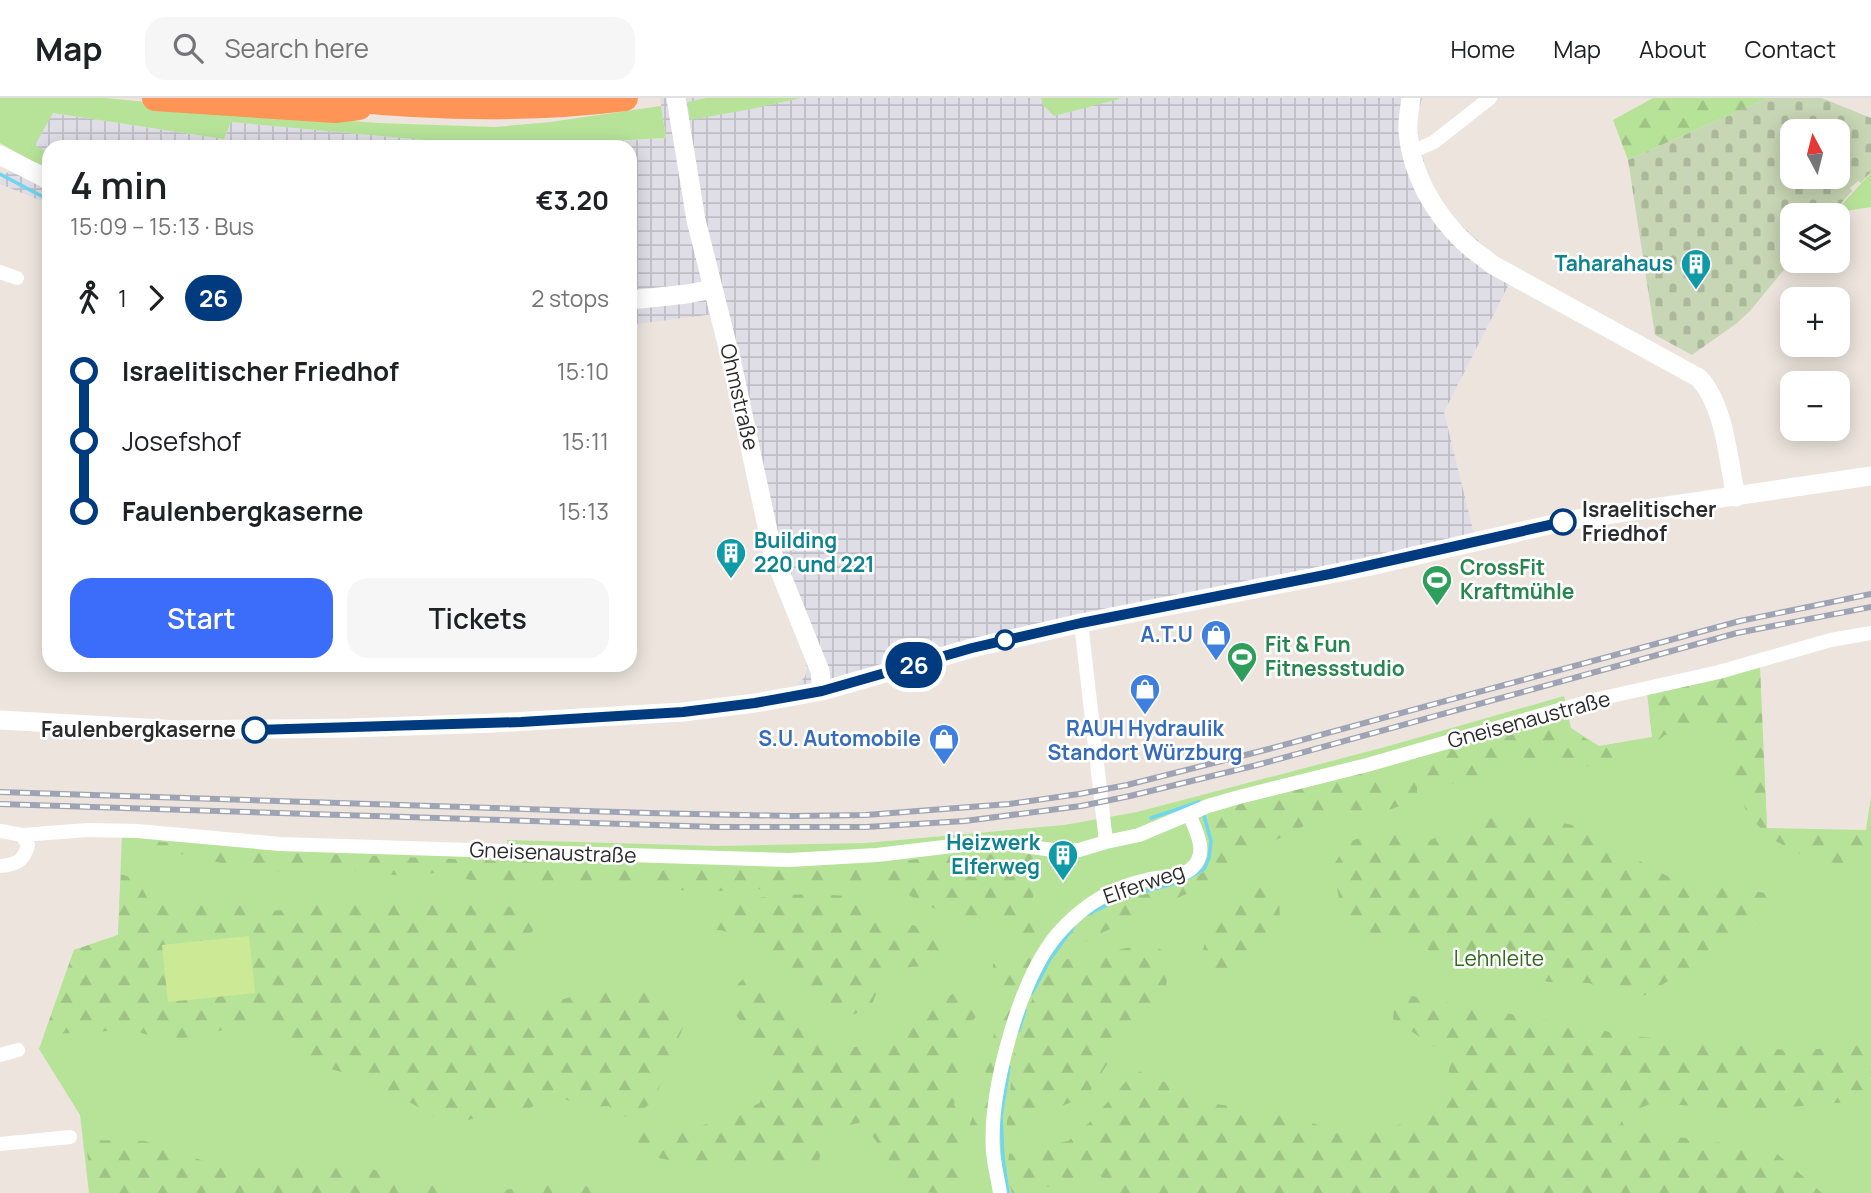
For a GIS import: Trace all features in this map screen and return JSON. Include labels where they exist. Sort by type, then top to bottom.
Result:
[{"type":"highway","points":[[155,98],[335,110],[393,104]]},
{"type":"highway","points":[[340,98],[393,104],[449,106],[554,105],[623,98]]},
{"type":"street","name":"Ohmstraße","points":[[676,98],[696,220],[733,368],[773,554],[820,671],[822,691]]},
{"type":"street","points":[[1411,98],[1408,129],[1412,152],[1419,178],[1436,210],[1463,241],[1493,265],[1699,378],[1707,386],[1725,433],[1735,497]]},
{"type":"street","points":[[1412,152],[1434,142],[1489,98]]},
{"type":"street","points":[[0,155],[42,176]]},
{"type":"street","points":[[0,272],[17,278]]},
{"type":"street","points":[[637,299],[713,289]]},
{"type":"street","points":[[0,720],[180,730],[337,728],[683,712],[755,703],[822,691],[972,648],[1081,623],[1342,572],[1571,520],[1871,476]]},
{"type":"street","points":[[1081,623],[1106,842],[1139,835],[1189,814]]},
{"type":"street","name":"Gneisenaustraße","points":[[1189,814],[1208,806],[1367,765],[1598,699],[1719,672],[1831,640],[1871,633]]},
{"type":"street","name":"Elferweg","points":[[1000,1193],[993,1151],[993,1116],[1006,1048],[1029,982],[1052,942],[1081,911],[1104,895],[1147,879],[1182,874],[1192,868],[1200,851],[1199,838],[1189,814]]},
{"type":"street","name":"Gneisenaustraße","points":[[0,831],[22,835],[88,830],[137,831],[280,845],[789,860],[877,855],[969,844],[1009,844],[1053,850],[1079,850],[1106,842]]},
{"type":"street","points":[[0,866],[12,865],[25,855],[28,845],[22,835]]},
{"type":"street","points":[[0,1055],[18,1050]]},
{"type":"street","points":[[0,1144],[70,1137]]},
{"type":"shaded area","points":[[660,98],[1422,98],[1416,122],[1427,175],[1437,197],[1452,217],[1480,242],[1509,284],[1444,412],[1476,542],[859,680],[797,685],[805,677],[806,658],[714,314],[637,324],[637,140],[634,140],[666,138]]},
{"type":"shaded area","points":[[52,113],[224,139],[231,122],[425,140],[42,140],[42,201],[0,184],[0,180],[34,145]]},
{"type":"green space","points":[[0,98],[105,98],[324,119],[495,127],[661,106],[666,138],[425,140],[231,122],[224,139],[53,113],[35,145],[42,149],[42,165],[0,143]]},
{"type":"green space","points":[[707,98],[801,98],[690,120],[687,102]]},
{"type":"green space","points":[[1041,98],[1119,99],[1054,116],[1043,105]]},
{"type":"green space","points":[[1653,98],[1768,98],[1628,160],[1613,120]]},
{"type":"green space","points":[[1768,98],[1822,98],[1871,118],[1871,172],[1861,183],[1858,181],[1850,188],[1852,191],[1842,203],[1780,203],[1781,273],[1750,311],[1692,355],[1655,335],[1628,160]]},
{"type":"green space","points":[[1871,173],[1871,207],[1850,210],[1850,203],[1843,203]]},
{"type":"green space","points":[[1760,666],[1767,828],[1866,830],[1871,796],[1871,857],[1847,871],[1818,864],[1770,838],[1747,814],[1727,745],[1706,728],[1665,735],[1655,743],[1625,754],[1608,766],[1597,769],[1572,762],[1547,763],[1533,758],[1484,769],[1481,780],[1475,785],[1454,784],[1396,766],[1393,762],[1519,726],[1529,731],[1570,729],[1599,747],[1652,737],[1647,693]]},
{"type":"green space","name":"Lehnleite","points":[[1759,668],[1767,829],[1869,834],[1871,824],[1871,1193],[89,1193],[80,1115],[39,1049],[74,950],[118,935],[122,834],[508,855],[507,840],[717,846],[866,843],[1064,825],[1137,812],[1385,747],[1564,696],[1571,728],[1599,746],[1652,737]]},
{"type":"green space","points":[[1361,770],[1417,783],[1417,794],[1411,802],[1383,812],[1361,815],[1336,810],[1248,854],[1219,879],[1095,936],[1073,949],[1064,950],[1070,935],[1092,914],[1121,901],[1172,887],[1207,870],[1214,842],[1208,813]]},
{"type":"green space","points":[[1524,815],[1592,829],[1636,859],[1669,877],[1713,886],[1737,886],[1768,894],[1769,908],[1757,928],[1645,995],[1626,1000],[1589,983],[1548,982],[1484,961],[1460,962],[1438,955],[1411,941],[1381,938],[1356,925],[1340,904],[1333,866],[1349,841],[1398,829],[1428,841],[1476,820]]},
{"type":"green space","points":[[144,840],[253,851],[762,870],[904,861],[938,856],[1039,853],[1032,906],[1035,916],[1063,920],[1056,931],[1012,937],[994,918],[973,918],[939,911],[901,891],[872,884],[700,892],[612,881],[566,885],[471,880],[436,873],[404,876],[326,868],[283,872],[264,868],[249,869],[153,848]]},
{"type":"green space","points":[[121,874],[138,880],[151,905],[252,906],[267,911],[298,909],[309,898],[518,907],[540,912],[540,923],[500,970],[509,996],[527,1005],[549,1003],[589,992],[643,987],[665,995],[678,1010],[683,1027],[654,1101],[628,1117],[616,1114],[609,1106],[587,1107],[567,1100],[546,1101],[518,1113],[459,1121],[433,1116],[411,1103],[381,1091],[374,1079],[316,1063],[303,1052],[285,1029],[244,1027],[173,1039],[124,1031],[44,1035],[74,950],[118,935]],"holes":[[[249,936],[168,1002],[163,945]]]},
{"type":"green space","points":[[1273,884],[1279,889],[1280,926],[1262,947],[1245,955],[1211,981],[1200,974],[1206,939],[1218,913],[1240,896]]},
{"type":"green space","points":[[815,894],[869,900],[881,912],[898,922],[941,931],[945,937],[947,966],[936,972],[915,966],[896,972],[882,979],[871,1007],[853,1015],[840,1016],[829,1011],[817,990],[787,973],[745,940],[734,934],[709,930],[706,926],[707,921],[720,907],[750,899]]},
{"type":"green space","points":[[249,936],[255,993],[168,1002],[162,945]]},
{"type":"green space","points":[[1042,941],[1044,945],[995,1068],[986,1135],[966,1154],[957,1193],[918,1192],[912,1188],[863,1122],[823,1131],[819,1162],[789,1165],[744,1166],[670,1160],[643,1152],[619,1137],[620,1133],[671,1130],[708,1124],[760,1103],[768,1061],[731,1009],[737,985],[745,977],[804,1027],[846,1048],[868,1046],[964,987],[977,989],[982,994],[982,1011],[972,1021],[954,1104],[963,1128],[969,1127],[986,1070],[998,1006],[1005,992],[1003,978],[993,971],[993,964],[1021,953],[1031,942]]},
{"type":"green space","points":[[1151,944],[1165,952],[1168,967],[1165,997],[1157,1019],[1126,1037],[1087,1096],[1041,1114],[1011,1142],[1005,1143],[1014,1052],[1033,997],[1051,963],[1081,956],[1094,959],[1121,949]]},
{"type":"green space","points":[[1406,995],[1632,1036],[1797,1051],[1871,1044],[1871,1100],[1753,1110],[1652,1103],[1620,1117],[1626,1130],[1773,1150],[1822,1193],[1111,1193],[1098,1172],[1027,1193],[1012,1193],[1007,1171],[1009,1154],[1068,1141],[1090,1122],[1136,1070],[1215,1104],[1289,1114],[1349,1137],[1410,1122],[1446,1088],[1451,1058],[1393,1019],[1395,1002]]},
{"type":"green space","points":[[86,1140],[145,1141],[210,1163],[368,1168],[457,1193],[91,1193]]},
{"type":"green space","points":[[583,1185],[608,1193],[473,1193],[537,1186]]},
{"type":"waterway","points":[[0,174],[42,196]]},
{"type":"waterway","points":[[1151,818],[1199,802],[1200,805]]},
{"type":"waterway","points":[[1088,914],[1124,897],[1183,881],[1204,869],[1209,858],[1211,841],[1203,812]]},
{"type":"waterway","points":[[1032,993],[1050,959],[1074,926]]},
{"type":"waterway","points":[[1019,1030],[1025,1010]]},
{"type":"waterway","points":[[1008,1193],[1001,1116],[1009,1067]]},
{"type":"railway","points":[[0,792],[792,816],[866,815],[1009,804],[1127,785],[1740,621],[1871,594]]},
{"type":"railway","points":[[0,804],[717,827],[866,827],[965,821],[1081,806],[1130,796],[1257,765],[1737,633],[1871,607]]},
{"type":"bus line","name":"26","points":[[255,730],[521,722],[683,712],[755,703],[822,691],[972,648],[1081,623],[1330,574],[1563,522]]},
{"type":"place","name":"Taharahaus","points":[[1696,291]]},
{"type":"place","name":"Israelitischer Friedhof","points":[[1563,522]]},
{"type":"place","name":"Building 220 und 221","points":[[731,580]]},
{"type":"place","name":"CrossFit Kraftmühle","points":[[1437,607]]},
{"type":"place","name":"A.T.U","points":[[1216,662]]},
{"type":"place","name":"Fit & Fun Fitnessstudio","points":[[1242,684]]},
{"type":"place","name":"RAUH Hydraulik Standort Würzburg","points":[[1145,716]]},
{"type":"place","name":"Faulenbergkaserne","points":[[255,730]]},
{"type":"place","name":"S.U. Automobile","points":[[944,766]]},
{"type":"place","name":"Heizwerk Elferweg","points":[[1063,882]]}]
